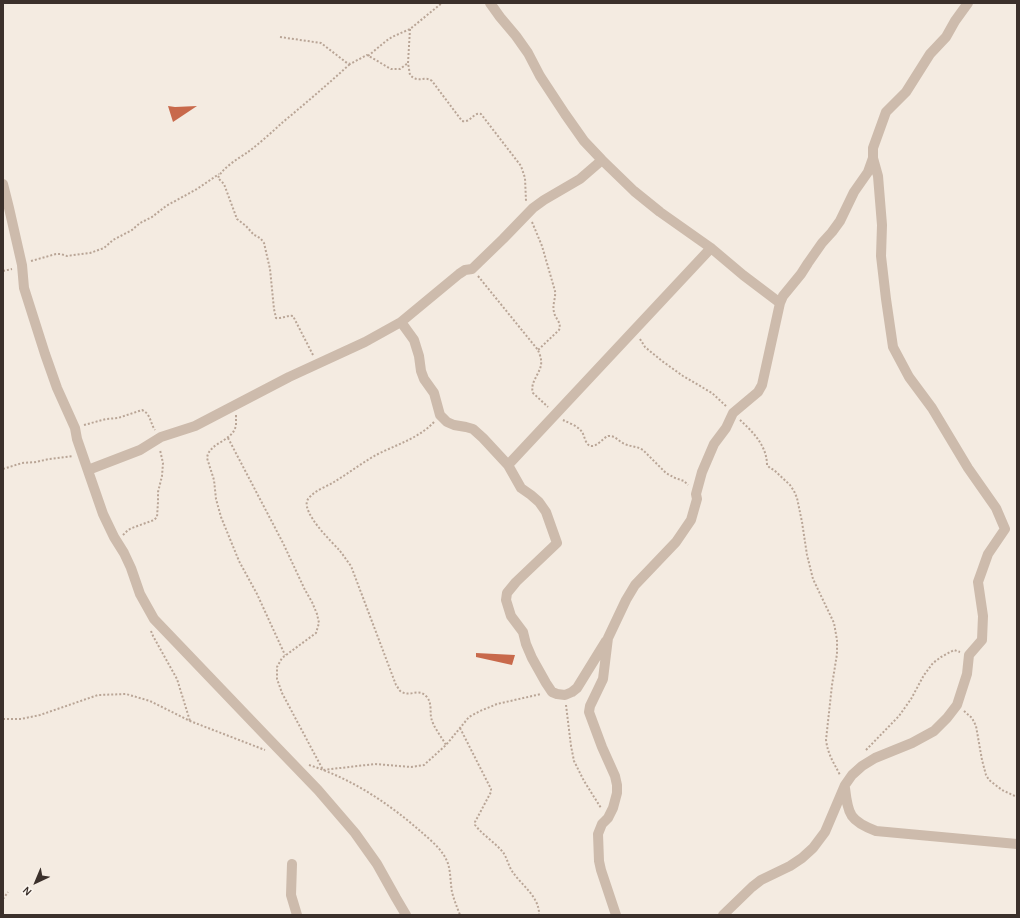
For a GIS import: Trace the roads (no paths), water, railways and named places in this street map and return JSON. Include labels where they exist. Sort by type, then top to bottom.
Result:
[{"type":"street","points":[[490,3],[528,53],[540,76],[584,141],[602,160],[634,191],[660,212],[710,248],[780,303]]},
{"type":"street","points":[[723,915],[761,880],[790,866],[813,848],[825,832],[844,786],[852,775],[862,766],[875,758],[912,743],[934,731],[947,718],[957,705],[966,674],[969,655],[982,640],[983,616],[978,582],[988,554],[1005,529],[996,508],[968,468],[932,408],[910,378],[893,347],[881,256],[882,225],[878,176],[873,158],[873,148],[886,112],[906,92],[930,54],[946,37],[968,3]]},
{"type":"street","points":[[401,322],[414,340],[419,356],[421,372],[434,393],[440,415],[447,422],[454,425],[473,429],[483,438],[508,465],[521,488],[539,502],[546,512],[558,543],[514,585],[507,593],[506,600],[511,616],[523,632],[532,658],[546,683],[552,692],[565,695],[577,688],[608,638],[626,600],[635,585],[676,542],[691,520],[702,472],[714,444],[726,428],[733,413],[758,392],[762,385],[780,303],[783,296],[840,221],[854,192],[868,172],[873,158]]},
{"type":"street","points":[[88,470],[140,450],[161,436],[195,426],[289,377],[365,342],[401,322],[459,274],[465,270],[472,269],[528,213],[544,200],[580,179],[602,160]]},
{"type":"street","points":[[3,184],[22,265],[24,288],[45,354],[57,388],[76,428],[77,439],[82,455],[103,514],[131,568],[140,594],[154,619],[318,790],[355,833],[377,864],[406,915]]},
{"type":"street","points":[[508,465],[710,248]]},
{"type":"street","points":[[608,638],[603,679],[590,706],[589,712],[615,776],[617,785],[617,793],[613,808],[598,834],[599,861],[616,915]]},
{"type":"street","points":[[844,786],[847,806],[854,820],[863,826],[876,831],[1017,844]]},
{"type":"street","points":[[292,864],[291,895],[296,915]]}]
